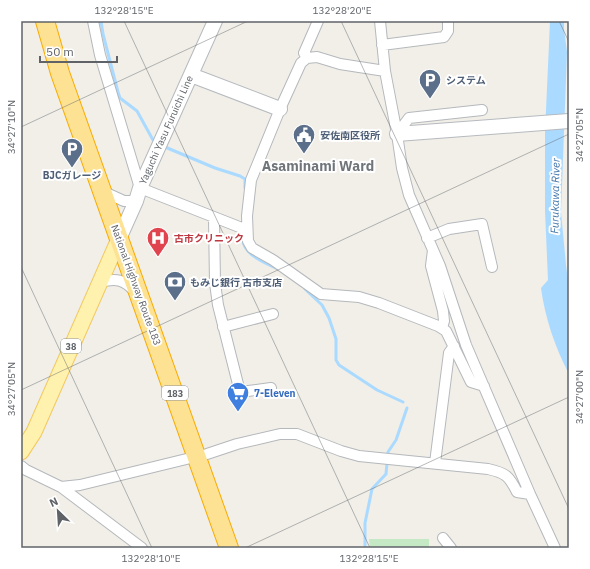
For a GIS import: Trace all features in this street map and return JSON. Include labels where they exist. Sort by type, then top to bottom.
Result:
[{"type":"highway","name":"National Highway Route 183","points":[[45,21],[60,73],[229,548]]},
{"type":"main road","name":"38","points":[[21,452],[34,432],[119,239]]},
{"type":"street","points":[[93,21],[100,55],[138,195]]},
{"type":"street","name":"Yaguchi Yasu Furuichi Line","points":[[119,239],[215,21]]},
{"type":"street","points":[[307,58],[304,53],[318,21]]},
{"type":"street","points":[[380,21],[385,71],[402,168],[409,195],[440,266],[466,345],[530,494],[555,548]]},
{"type":"street","points":[[382,45],[444,37],[448,31],[448,21]]},
{"type":"street","points":[[385,71],[340,64],[317,57],[307,58],[302,64],[280,109],[251,180],[244,229],[248,242],[252,248],[273,260],[321,294],[359,297],[442,328],[446,331],[471,382],[484,386]]},
{"type":"street","points":[[191,75],[280,109]]},
{"type":"street","points":[[397,134],[409,118],[482,110]]},
{"type":"street","points":[[397,134],[569,121]]},
{"type":"street","points":[[102,191],[124,201],[138,195],[214,218],[244,229]]},
{"type":"street","points":[[214,218],[215,283],[223,327],[240,392],[271,388]]},
{"type":"street","points":[[427,238],[449,229],[482,224],[492,267]]},
{"type":"street","points":[[433,250],[431,266],[443,311],[444,321],[442,328]]},
{"type":"street","points":[[100,282],[116,280],[128,284],[142,302]]},
{"type":"street","points":[[223,327],[273,314]]},
{"type":"street","points":[[435,463],[449,353],[454,346]]},
{"type":"street","points":[[61,487],[80,485],[167,464],[280,434],[297,434],[359,456],[435,463],[488,469],[501,472],[511,480],[518,492],[530,494]]},
{"type":"street","points":[[21,466],[26,470],[61,487],[104,521],[142,548]]},
{"type":"street","points":[[443,538],[451,548]]},
{"type":"green space","points":[[369,539],[429,539],[429,548],[370,548]]},
{"type":"water","name":"Furukawa River","points":[[550,21],[564,21],[567,52],[561,212],[569,288],[569,374],[551,332],[541,288],[548,280],[545,211],[545,133]]},
{"type":"waterway","points":[[101,21],[120,98],[137,111],[153,140]]},
{"type":"waterway","points":[[165,147],[215,168],[240,176],[245,179],[245,188]]},
{"type":"waterway","points":[[243,239],[244,245],[251,254],[278,269]]},
{"type":"waterway","points":[[305,289],[322,305],[329,318],[336,339],[336,360],[339,365],[377,390],[403,402]]},
{"type":"waterway","points":[[365,548],[365,523],[372,489],[386,474],[388,452],[396,440],[407,408]]},
{"type":"place","name":"システム","points":[[430,100]]},
{"type":"place","name":"安佐南区役所","points":[[304,154]]},
{"type":"place","name":"BJCガレージ","points":[[72,168]]},
{"type":"place","name":"古市クリニック","points":[[158,258]]},
{"type":"place","name":"もみじ銀行 古市支店","points":[[175,302]]},
{"type":"place","name":"7-Eleven","points":[[238,412]]},
{"type":"district","name":"Asaminami Ward","points":[[318,166]]}]
